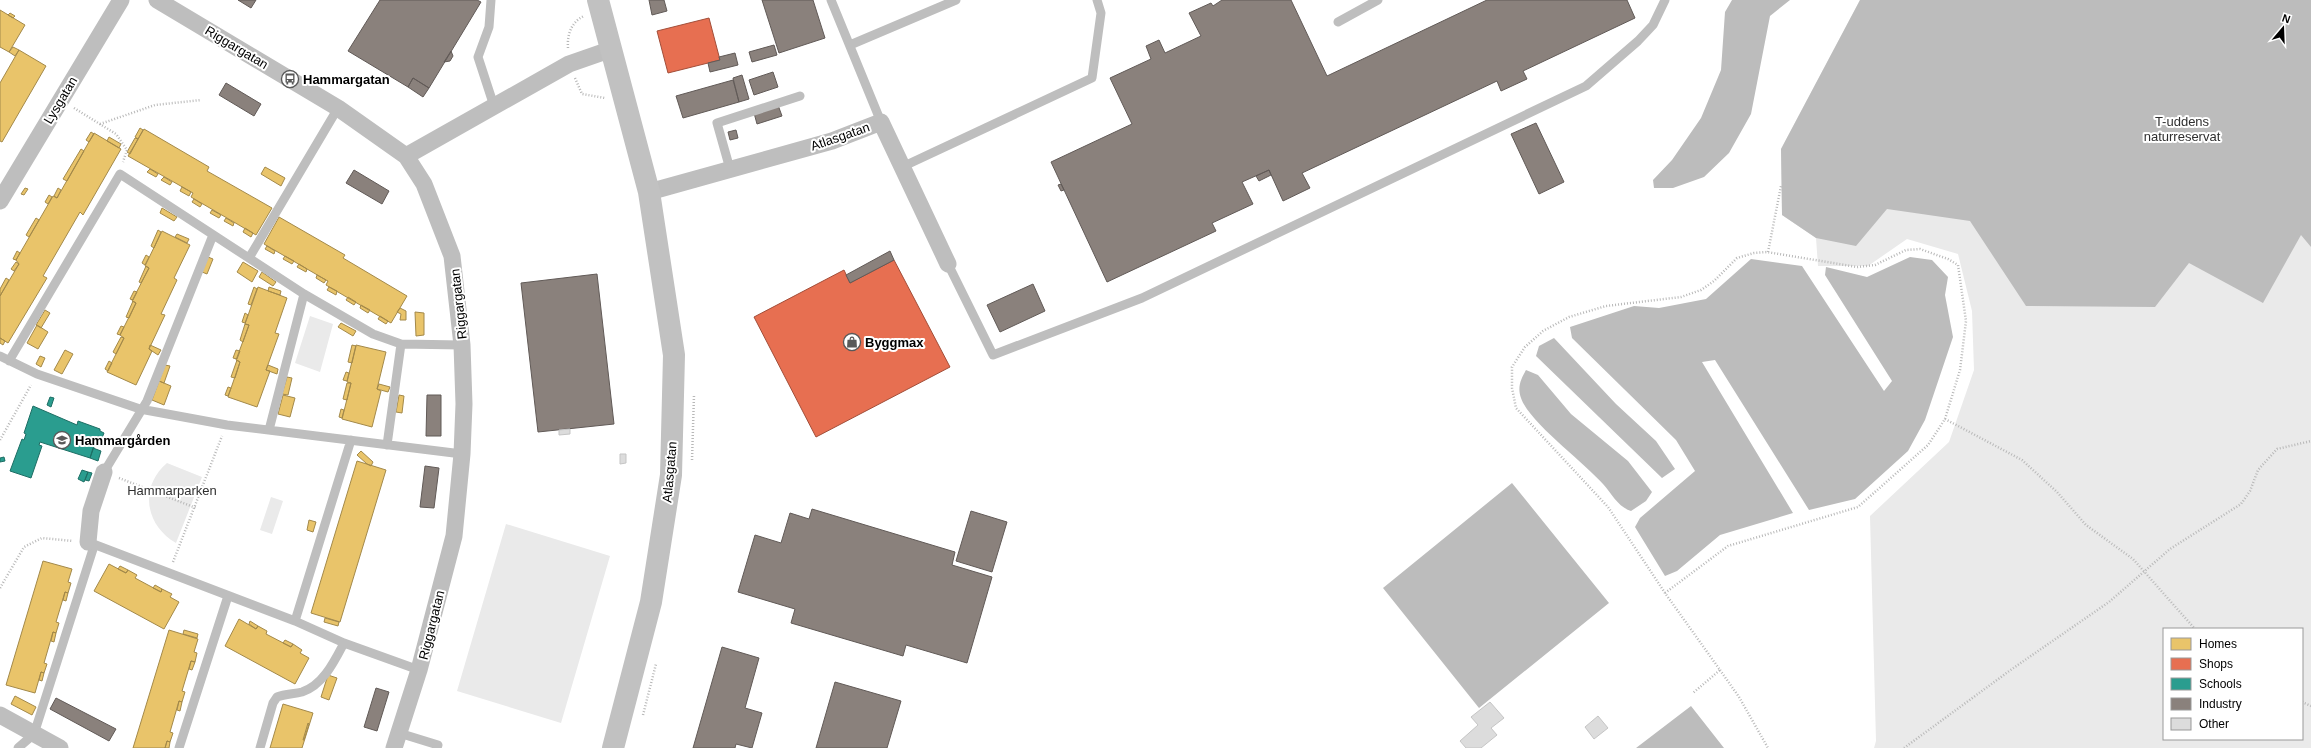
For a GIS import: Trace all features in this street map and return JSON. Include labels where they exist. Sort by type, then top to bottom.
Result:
[{"type":"street","name":"Lysgatan","points":[[0,201],[121,0]]},
{"type":"street","name":"Riggargatan","points":[[157,0],[338,108],[406,156],[424,184],[452,256],[462,345],[464,404],[462,454],[454,536],[419,670],[397,740]]},
{"type":"street","name":"Atlasgatan","points":[[598,0],[649,192],[674,354],[671,475],[651,602],[613,748]]},
{"type":"street","points":[[406,156],[569,64],[612,49]]},
{"type":"street","name":"Atlasgatan","points":[[649,192],[730,168],[832,141],[881,122],[948,264]]},
{"type":"street","points":[[91,544],[91,511],[104,472]]},
{"type":"street","points":[[0,715],[60,748]]},
{"type":"lane","points":[[491,0],[489,27],[478,57],[494,106]]},
{"type":"lane","points":[[831,0],[881,122]]},
{"type":"lane","points":[[850,45],[956,0]]},
{"type":"lane","points":[[902,167],[1092,78],[1101,13],[1097,0]]},
{"type":"lane","points":[[1338,22],[1378,0]]},
{"type":"lane","points":[[948,264],[993,355],[1142,298],[1586,86],[1638,41],[1654,25],[1665,0]]},
{"type":"lane","points":[[730,168],[718,123],[800,96]]},
{"type":"lane","points":[[249,258],[338,108]]},
{"type":"lane","points":[[9,361],[120,174],[304,294],[373,334],[401,344],[462,345]]},
{"type":"lane","points":[[104,472],[140,409],[147,401],[212,235]]},
{"type":"lane","points":[[269,430],[304,294]]},
{"type":"lane","points":[[387,446],[401,344]]},
{"type":"lane","points":[[0,356],[37,374],[140,409],[227,425],[351,440],[387,446],[462,454]]},
{"type":"lane","points":[[295,621],[351,440]]},
{"type":"lane","points":[[18,748],[34,734],[91,544],[295,621],[344,643],[419,670]]},
{"type":"lane","points":[[179,748],[228,596]]},
{"type":"lane","points":[[260,748],[273,704],[277,697],[302,692],[315,685],[331,668],[344,643]]},
{"type":"lane","points":[[397,740],[438,745],[437,748]]},
{"type":"path","points":[[60,100],[116,134],[127,150],[120,174]]},
{"type":"path","points":[[100,124],[155,106],[201,100]]},
{"type":"path","points":[[1768,252],[1781,186]]},
{"type":"path","points":[[1665,593],[1728,546],[1858,507],[1928,445],[1945,419],[1960,370],[1966,321],[1958,265],[1948,259],[1920,249],[1906,250],[1875,264],[1857,267],[1768,252],[1754,253],[1737,258],[1714,281],[1701,290],[1682,297],[1606,306],[1569,317],[1543,331],[1525,346],[1512,367],[1512,388],[1516,408],[1608,507],[1665,593],[1739,697],[1768,748]]},
{"type":"path","points":[[0,440],[37,374]]},
{"type":"path","points":[[1945,419],[2022,460],[2057,492],[2086,524],[2133,559],[2194,628]]},
{"type":"path","points":[[168,573],[196,508],[227,425]]},
{"type":"path","points":[[1904,748],[2109,602],[2170,549],[2241,504],[2250,491],[2258,470],[2277,448],[2311,441]]},
{"type":"path","points":[[104,472],[196,508]]},
{"type":"path","points":[[0,588],[24,547],[42,538],[91,544]]},
{"type":"path","points":[[1693,693],[1720,670]]},
{"type":"green space","name":"T-uddens naturreservat","points":[[1860,0],[2311,0],[2311,748],[1874,748],[1876,741],[1870,516],[1949,442],[1974,370],[1972,311],[1958,254],[1907,239],[1868,266],[1818,266],[1816,238],[1782,215],[1781,149]]},
{"type":"green space","points":[[310,316],[333,324],[320,372],[295,363]]},
{"type":"green space","name":"Hammarparken","points":[[167,463],[202,477],[176,543],[158,526],[152,516],[149,505],[149,494],[152,483]]},
{"type":"green space","points":[[271,497],[283,501],[272,534],[260,530]]},
{"type":"green space","points":[[506,524],[610,556],[561,723],[457,691]]},
{"type":"shaded area","points":[[1732,0],[1790,0],[1770,16],[1751,114],[1729,153],[1704,177],[1673,188],[1654,188],[1653,180],[1672,160],[1701,118],[1721,70],[1725,12]]},
{"type":"shaded area","points":[[1860,0],[2311,0],[2311,247],[2301,235],[2263,303],[2189,263],[2155,307],[2026,306],[1970,221],[1887,209],[1856,246],[1816,238],[1782,215],[1781,149]]},
{"type":"shaded area","points":[[1910,257],[1932,260],[1948,277],[1945,295],[1953,337],[1925,420],[1908,451],[1855,499],[1809,510],[1715,360],[1702,362],[1793,513],[1720,535],[1677,571],[1665,576],[1635,527],[1640,518],[1695,471],[1676,440],[1572,338],[1570,327],[1634,306],[1659,308],[1706,299],[1751,259],[1802,266],[1884,391],[1892,381],[1825,275],[1826,267],[1867,277]]},
{"type":"shaded area","points":[[1554,338],[1616,404],[1656,441],[1675,469],[1662,478],[1536,356],[1539,346]]},
{"type":"shaded area","points":[[1526,370],[1538,375],[1571,414],[1628,461],[1652,492],[1646,501],[1631,511],[1626,509],[1616,500],[1595,475],[1535,419],[1526,408],[1519,390],[1520,383]]},
{"type":"shaded area","points":[[1512,483],[1609,603],[1479,708],[1383,588]]},
{"type":"shaded area","points":[[1691,706],[1724,748],[1636,748]]},
{"type":"building: Homes","points":[[0,10],[25,25],[9,52],[0,47]]},
{"type":"building: Homes","points":[[10,13],[15,16],[13,18],[8,15]]},
{"type":"building: Homes","points":[[13,47],[19,50],[15,56],[9,52]]},
{"type":"building: Homes","points":[[19,50],[46,66],[2,142],[0,141],[0,83]]},
{"type":"building: Homes","points":[[140,128],[143,130],[138,139],[135,137]]},
{"type":"building: Homes","points":[[144,129],[209,167],[207,171],[272,208],[256,235],[191,197],[193,193],[128,156]]},
{"type":"building: Homes","points":[[91,132],[94,134],[89,142],[86,140]]},
{"type":"building: Homes","points":[[94,133],[121,149],[83,215],[80,212],[43,276],[47,278],[8,343],[0,338],[0,296],[19,264],[16,260],[53,196],[57,198]]},
{"type":"building: Homes","points":[[109,137],[121,144],[119,148],[107,141]]},
{"type":"building: Homes","points":[[135,138],[138,139],[130,154],[127,152]]},
{"type":"building: Homes","points":[[81,149],[84,151],[67,181],[63,179]]},
{"type":"building: Homes","points":[[265,167],[285,178],[281,186],[261,174]]},
{"type":"building: Homes","points":[[150,169],[158,174],[156,177],[147,172]]},
{"type":"building: Homes","points":[[164,177],[172,182],[170,185],[161,180]]},
{"type":"building: Homes","points":[[182,187],[191,192],[189,196],[180,191]]},
{"type":"building: Homes","points":[[25,188],[28,189],[24,195],[21,194]]},
{"type":"building: Homes","points":[[58,188],[61,190],[57,198],[54,196]]},
{"type":"building: Homes","points":[[49,195],[52,197],[48,204],[45,202]]},
{"type":"building: Homes","points":[[194,199],[202,204],[200,207],[192,202]]},
{"type":"building: Homes","points":[[162,208],[177,217],[174,221],[160,213]]},
{"type":"building: Homes","points":[[212,210],[221,215],[219,218],[210,213]]},
{"type":"building: Homes","points":[[279,217],[345,255],[343,258],[407,296],[391,323],[326,285],[328,281],[264,244]]},
{"type":"building: Homes","points":[[36,218],[39,220],[29,237],[26,235]]},
{"type":"building: Homes","points":[[226,218],[234,223],[233,226],[224,221]]},
{"type":"building: Homes","points":[[245,228],[253,233],[251,237],[243,232]]},
{"type":"building: Homes","points":[[158,230],[161,232],[154,248],[151,246]]},
{"type":"building: Homes","points":[[162,231],[190,245],[174,278],[177,280],[161,314],[165,315],[149,349],[152,351],[136,385],[107,372],[124,338],[120,335],[136,303],[132,301],[149,268],[145,266]]},
{"type":"building: Homes","points":[[177,234],[189,239],[187,243],[175,237]]},
{"type":"building: Homes","points":[[267,246],[275,251],[274,254],[265,249]]},
{"type":"building: Homes","points":[[17,251],[20,253],[16,260],[13,259]]},
{"type":"building: Homes","points":[[146,255],[149,257],[145,265],[142,263]]},
{"type":"building: Homes","points":[[285,256],[294,261],[292,264],[283,259]]},
{"type":"building: Homes","points":[[208,257],[213,259],[207,274],[202,272]]},
{"type":"building: Homes","points":[[16,262],[19,264],[14,271],[11,269]]},
{"type":"building: Homes","points":[[243,262],[258,271],[252,282],[237,272]]},
{"type":"building: Homes","points":[[299,264],[307,269],[306,272],[297,267]]},
{"type":"building: Homes","points":[[146,266],[149,268],[141,283],[139,282]]},
{"type":"building: Homes","points":[[262,272],[276,282],[273,286],[259,277]]},
{"type":"building: Homes","points":[[317,275],[326,280],[324,283],[316,278]]},
{"type":"building: Homes","points":[[6,278],[9,280],[0,296],[0,289]]},
{"type":"building: Homes","points":[[254,287],[257,289],[251,305],[248,304]]},
{"type":"building: Homes","points":[[258,287],[287,298],[275,333],[279,334],[266,370],[270,371],[257,407],[228,397],[240,362],[236,360],[249,325],[245,324]]},
{"type":"building: Homes","points":[[269,287],[281,291],[280,295],[268,291]]},
{"type":"building: Homes","points":[[329,287],[337,291],[336,295],[327,290]]},
{"type":"building: Homes","points":[[134,291],[137,292],[133,300],[130,299]]},
{"type":"building: Homes","points":[[348,297],[356,302],[354,305],[346,300]]},
{"type":"building: Homes","points":[[133,301],[136,303],[129,318],[126,317]]},
{"type":"building: Homes","points":[[361,305],[370,310],[368,313],[360,308]]},
{"type":"building: Homes","points":[[400,308],[406,311],[406,320],[400,320],[401,314],[397,312]]},
{"type":"building: Homes","points":[[45,310],[50,313],[41,328],[36,325]]},
{"type":"building: Homes","points":[[415,312],[424,313],[424,335],[416,336]]},
{"type":"building: Homes","points":[[245,313],[248,315],[245,323],[242,322]]},
{"type":"building: Homes","points":[[380,316],[388,321],[386,324],[378,319]]},
{"type":"building: Homes","points":[[341,323],[356,331],[353,336],[338,327]]},
{"type":"building: Homes","points":[[245,324],[249,325],[243,342],[240,340]]},
{"type":"building: Homes","points":[[37,325],[48,332],[38,349],[27,343]]},
{"type":"building: Homes","points":[[121,326],[124,327],[120,335],[117,334]]},
{"type":"building: Homes","points":[[121,337],[124,338],[116,354],[113,352]]},
{"type":"building: Homes","points":[[0,338],[5,341],[3,345],[0,343]]},
{"type":"building: Homes","points":[[150,345],[161,350],[158,355],[149,349]]},
{"type":"building: Homes","points":[[352,345],[356,346],[352,363],[348,362]]},
{"type":"building: Homes","points":[[356,345],[386,352],[377,389],[381,391],[372,427],[342,419],[351,383],[347,382]]},
{"type":"building: Homes","points":[[65,350],[73,354],[62,374],[54,370]]},
{"type":"building: Homes","points":[[236,350],[240,351],[237,359],[233,358]]},
{"type":"building: Homes","points":[[40,356],[45,358],[41,367],[36,364]]},
{"type":"building: Homes","points":[[237,360],[240,362],[235,378],[231,377]]},
{"type":"building: Homes","points":[[109,361],[112,363],[108,371],[105,369]]},
{"type":"building: Homes","points":[[165,365],[170,366],[164,383],[159,381]]},
{"type":"building: Homes","points":[[268,365],[278,369],[277,374],[266,370]]},
{"type":"building: Homes","points":[[346,372],[349,373],[347,381],[343,380]]},
{"type":"building: Homes","points":[[287,377],[292,378],[288,395],[282,394]]},
{"type":"building: Homes","points":[[159,381],[171,386],[164,405],[152,400]]},
{"type":"building: Homes","points":[[347,383],[351,383],[347,400],[343,399]]},
{"type":"building: Homes","points":[[379,384],[390,387],[388,392],[377,389]]},
{"type":"building: Homes","points":[[228,387],[231,388],[228,396],[225,395]]},
{"type":"building: Homes","points":[[283,395],[295,398],[290,417],[278,414]]},
{"type":"building: Homes","points":[[399,395],[404,396],[402,413],[396,412]]},
{"type":"building: Homes","points":[[341,409],[344,410],[342,418],[339,417]]},
{"type":"building: Homes","points":[[361,451],[373,462],[371,466],[357,455]]},
{"type":"building: Homes","points":[[357,461],[386,470],[340,622],[311,613]]},
{"type":"building: Homes","points":[[309,520],[316,522],[313,532],[307,530]]},
{"type":"building: Homes","points":[[43,561],[72,569],[68,582],[71,583],[68,593],[65,592],[56,622],[59,623],[56,633],[53,632],[44,663],[47,664],[44,673],[41,672],[35,693],[6,685]]},
{"type":"building: Homes","points":[[109,564],[126,573],[128,570],[137,575],[135,578],[161,592],[162,589],[172,594],[170,597],[179,602],[164,629],[94,591]]},
{"type":"building: Homes","points":[[120,566],[128,570],[126,573],[118,569]]},
{"type":"building: Homes","points":[[155,585],[162,589],[161,592],[153,588]]},
{"type":"building: Homes","points":[[65,592],[68,593],[66,601],[63,600]]},
{"type":"building: Homes","points":[[325,618],[339,622],[338,626],[324,622]]},
{"type":"building: Homes","points":[[239,619],[256,629],[258,626],[267,631],[266,634],[291,647],[293,644],[302,650],[300,653],[309,658],[295,684],[225,646]]},
{"type":"building: Homes","points":[[250,621],[258,626],[256,629],[249,624]]},
{"type":"building: Homes","points":[[169,630],[198,639],[194,652],[197,653],[195,662],[191,661],[182,691],[185,692],[182,702],[179,701],[170,732],[173,733],[170,742],[167,741],[165,748],[133,748]]},
{"type":"building: Homes","points":[[184,630],[198,634],[197,638],[183,634]]},
{"type":"building: Homes","points":[[53,632],[56,633],[54,642],[51,641]]},
{"type":"building: Homes","points":[[285,640],[293,644],[291,647],[283,643]]},
{"type":"building: Homes","points":[[191,661],[195,662],[192,670],[189,669]]},
{"type":"building: Homes","points":[[41,672],[44,673],[42,681],[39,680]]},
{"type":"building: Homes","points":[[328,675],[337,678],[329,700],[321,697]]},
{"type":"building: Homes","points":[[15,696],[36,707],[32,715],[11,704]]},
{"type":"building: Homes","points":[[179,701],[182,702],[180,711],[177,710]]},
{"type":"building: Homes","points":[[283,704],[313,713],[302,748],[270,748]]},
{"type":"building: Homes","points":[[308,723],[309,724],[303,740]]},
{"type":"building: Homes","points":[[167,741],[170,742],[169,748],[165,748]]},
{"type":"building: Shops","points":[[709,18],[720,60],[668,73],[657,31]]},
{"type":"building: Shops","name":"Byggmax","points":[[894,260],[950,367],[816,437],[754,317],[844,270],[850,283]]},
{"type":"building: Schools","points":[[50,397],[54,398],[51,407],[47,405]]},
{"type":"building: Schools","points":[[33,406],[77,425],[78,421],[100,429],[100,431],[104,433],[102,438],[98,436],[90,458],[40,442],[39,445],[42,446],[31,478],[10,471],[22,439],[24,440],[26,434],[24,433]]},
{"type":"building: Schools","points":[[93,448],[101,451],[98,461],[90,458]]},
{"type":"building: Schools","points":[[4,457],[5,461],[0,462],[0,458]]},
{"type":"building: Schools","points":[[82,470],[88,472],[84,482],[78,479]]},
{"type":"building: Schools","points":[[88,472],[92,473],[89,481],[85,480]]},
{"type":"building: Industry","points":[[238,0],[256,0],[251,8]]},
{"type":"building: Industry","points":[[380,0],[477,0],[481,2],[429,88],[413,78],[408,87],[348,51]]},
{"type":"building: Industry","points":[[649,0],[664,0],[667,11],[652,15]]},
{"type":"building: Industry","points":[[762,0],[813,0],[825,38],[779,53]]},
{"type":"building: Industry","points":[[1222,0],[1291,0],[1327,76],[1487,0],[1627,0],[1635,18],[1523,71],[1527,79],[1501,91],[1497,81],[1302,173],[1310,188],[1283,201],[1269,170],[1242,182],[1253,204],[1212,223],[1216,231],[1107,282],[1051,162],[1132,124],[1110,78],[1151,59],[1146,46],[1159,40],[1165,53],[1201,36],[1189,13],[1211,3],[1213,6]]},
{"type":"building: Industry","points":[[774,45],[777,55],[752,62],[749,52]]},
{"type":"building: Industry","points":[[451,51],[453,56],[450,61],[444,62]]},
{"type":"building: Industry","points":[[735,53],[738,65],[710,72],[708,63],[720,60],[719,57]]},
{"type":"building: Industry","points":[[773,72],[778,87],[754,95],[749,80]]},
{"type":"building: Industry","points":[[742,75],[749,99],[739,102],[733,78]]},
{"type":"building: Industry","points":[[413,78],[429,88],[423,97],[408,87]]},
{"type":"building: Industry","points":[[733,80],[739,102],[683,118],[676,96]]},
{"type":"building: Industry","points":[[226,83],[261,104],[254,116],[219,95]]},
{"type":"building: Industry","points":[[778,105],[782,116],[757,124],[754,113]]},
{"type":"building: Industry","points":[[1536,123],[1564,182],[1539,194],[1511,134]]},
{"type":"building: Industry","points":[[736,130],[738,138],[730,140],[728,132]]},
{"type":"building: Industry","points":[[354,170],[389,191],[382,204],[346,183]]},
{"type":"building: Industry","points":[[1269,170],[1271,175],[1259,181],[1256,176]]},
{"type":"building: Industry","points":[[1061,184],[1064,190],[1061,191],[1058,185]]},
{"type":"building: Industry","points":[[890,251],[894,260],[850,283],[846,275]]},
{"type":"building: Industry","points":[[597,274],[614,424],[538,432],[521,283]]},
{"type":"building: Industry","points":[[1033,284],[1045,311],[1000,332],[987,305]]},
{"type":"building: Industry","points":[[427,395],[441,395],[441,436],[426,436]]},
{"type":"building: Industry","points":[[425,466],[439,468],[434,508],[420,507]]},
{"type":"building: Industry","points":[[812,509],[955,552],[952,565],[992,577],[967,663],[906,645],[903,656],[791,623],[795,609],[738,592],[755,535],[781,543],[790,513],[809,519]]},
{"type":"building: Industry","points":[[971,511],[1007,522],[992,572],[956,561]]},
{"type":"building: Industry","points":[[722,647],[759,658],[745,708],[762,713],[752,748],[736,744],[735,748],[693,748]]},
{"type":"building: Industry","points":[[835,682],[901,701],[887,748],[816,748]]},
{"type":"building: Industry","points":[[376,688],[389,692],[377,731],[364,727]]},
{"type":"building: Industry","points":[[56,698],[116,729],[109,741],[50,709]]},
{"type":"building: Other","points":[[570,429],[570,434],[559,435],[559,430]]},
{"type":"building: Other","points":[[620,454],[626,454],[626,463],[620,464]]},
{"type":"building: Other","points":[[1490,702],[1504,718],[1491,728],[1497,735],[1481,748],[1466,748],[1460,741],[1478,725],[1471,717]]},
{"type":"building: Other","points":[[1598,716],[1608,728],[1594,739],[1585,727]]},
{"type":"place","name":"Hammargatan","points":[[290,79]]},
{"type":"place","name":"Byggmax","points":[[852,342]]},
{"type":"place","name":"Hammargården","points":[[62,440]]}]
